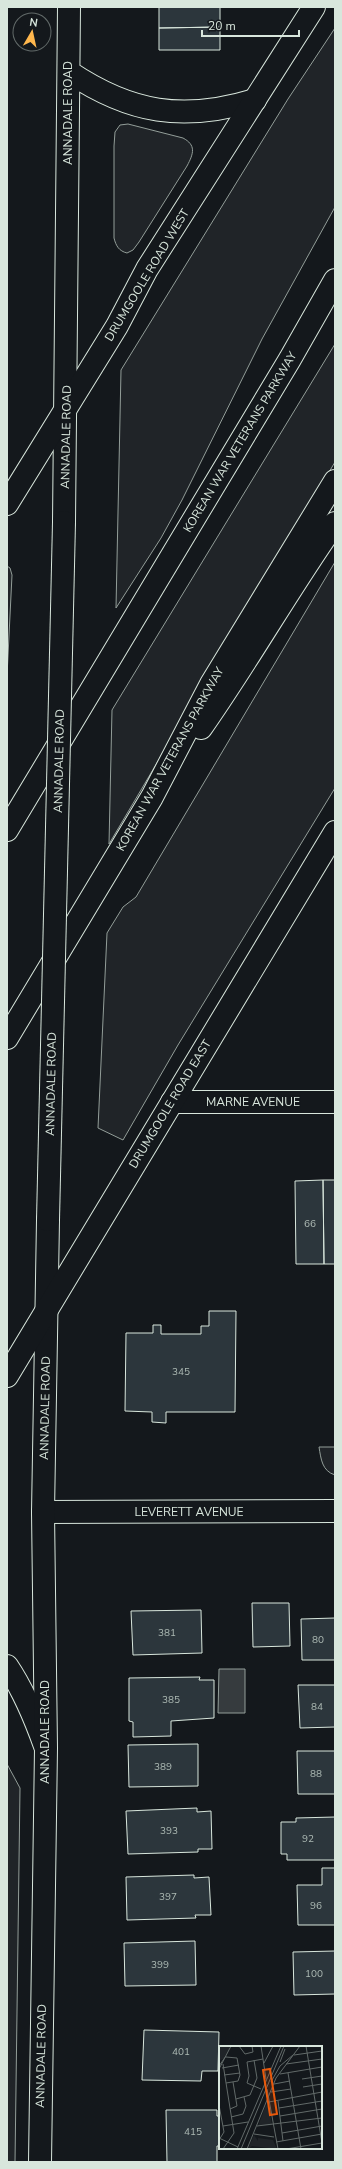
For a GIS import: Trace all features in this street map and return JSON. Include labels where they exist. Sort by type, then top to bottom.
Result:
[{"type":"main road","name":"ANNADALE ROAD","points":[[40,2162],[46,1748],[43,1512],[66,407],[69,7]]},
{"type":"main road","name":"DRUMGOOLE ROAD WEST","points":[[7,504],[117,326],[147,269],[314,7]]},
{"type":"main road","points":[[69,72],[106,94],[122,101],[157,111],[208,110],[254,100]]},
{"type":"main road","name":"KOREAN WAR VETERANS PARKWAY","points":[[7,830],[286,366],[335,280]]},
{"type":"main road","name":"KOREAN WAR VETERANS PARKWAY","points":[[7,1038],[152,797],[211,684],[335,481]]},
{"type":"main road","points":[[152,797],[225,694],[281,603],[335,523]]},
{"type":"main road","name":"DRUMGOOLE ROAD EAST","points":[[7,1376],[335,832]]},
{"type":"main road","name":"MARNE AVENUE","points":[[172,1102],[335,1102]]},
{"type":"main road","name":"LEVERETT AVENUE","points":[[43,1512],[335,1511]]},
{"type":"main road","points":[[7,1666],[19,1684],[34,1715],[46,1748]]},
{"type":"shaded area","points":[[335,28],[335,207],[262,339],[182,500],[161,538],[116,608],[121,370],[288,99]]},
{"type":"shaded area","points":[[128,124],[183,138],[192,147],[192,153],[187,166],[139,242],[133,250],[127,253],[118,248],[114,238],[114,146],[115,132],[120,125]]},
{"type":"shaded area","points":[[335,344],[335,462],[109,844],[112,710]]},
{"type":"shaded area","points":[[335,562],[335,788],[178,1045],[123,1140],[98,1128],[107,933],[123,907],[136,897]]},
{"type":"shaded area","points":[[7,566],[10,568],[12,575],[7,676]]},
{"type":"shaded area","points":[[319,1447],[335,1447],[335,1475],[327,1471],[325,1468]]},
{"type":"shaded area","points":[[219,1669],[245,1669],[245,1713],[218,1713]]},
{"type":"shaded area","points":[[7,1764],[20,1788],[15,2162],[7,2162]]},
{"type":"building","points":[[159,7],[220,7],[220,27],[159,28]]},
{"type":"building","points":[[220,27],[220,50],[159,50],[159,28]]},
{"type":"building","points":[[323,1180],[335,1180],[335,1264],[324,1264]]},
{"type":"building","points":[[323,1180],[324,1264],[296,1264],[295,1181]]},
{"type":"building","points":[[209,1311],[236,1311],[235,1412],[166,1412],[166,1423],[152,1422],[152,1412],[125,1411],[126,1333],[153,1333],[153,1325],[161,1325],[161,1334],[201,1334],[201,1326],[209,1326]]},
{"type":"building","points":[[252,1603],[289,1603],[290,1646],[253,1647]]},
{"type":"building","points":[[201,1610],[202,1653],[133,1655],[131,1611]]},
{"type":"building","points":[[335,1618],[335,1660],[302,1660],[301,1619]]},
{"type":"building","points":[[200,1677],[199,1680],[214,1680],[214,1718],[171,1721],[171,1736],[133,1737],[133,1722],[129,1721],[129,1678]]},
{"type":"building","points":[[298,1685],[335,1685],[335,1727],[300,1728]]},
{"type":"building","points":[[198,1744],[198,1786],[129,1787],[128,1745]]},
{"type":"building","points":[[297,1751],[335,1751],[335,1794],[298,1794]]},
{"type":"building","points":[[197,1808],[197,1812],[211,1811],[212,1849],[198,1849],[198,1852],[128,1854],[126,1811]]},
{"type":"building","points":[[335,1817],[335,1860],[287,1860],[287,1854],[281,1854],[281,1822],[296,1822],[296,1818]]},
{"type":"building","points":[[322,1868],[335,1868],[335,1925],[298,1925],[297,1885],[322,1885]]},
{"type":"building","points":[[194,1875],[194,1878],[209,1877],[211,1915],[195,1915],[196,1918],[127,1920],[126,1877]]},
{"type":"building","points":[[195,1941],[196,1985],[125,1986],[124,1943]]},
{"type":"building","points":[[335,1951],[335,1994],[294,1995],[293,1952]]},
{"type":"building","points":[[144,2030],[219,2032],[218,2071],[202,2071],[201,2081],[142,2080]]},
{"type":"building","points":[[166,2110],[217,2110],[217,2116],[219,2116],[219,2146],[217,2146],[217,2162],[167,2162]]}]
